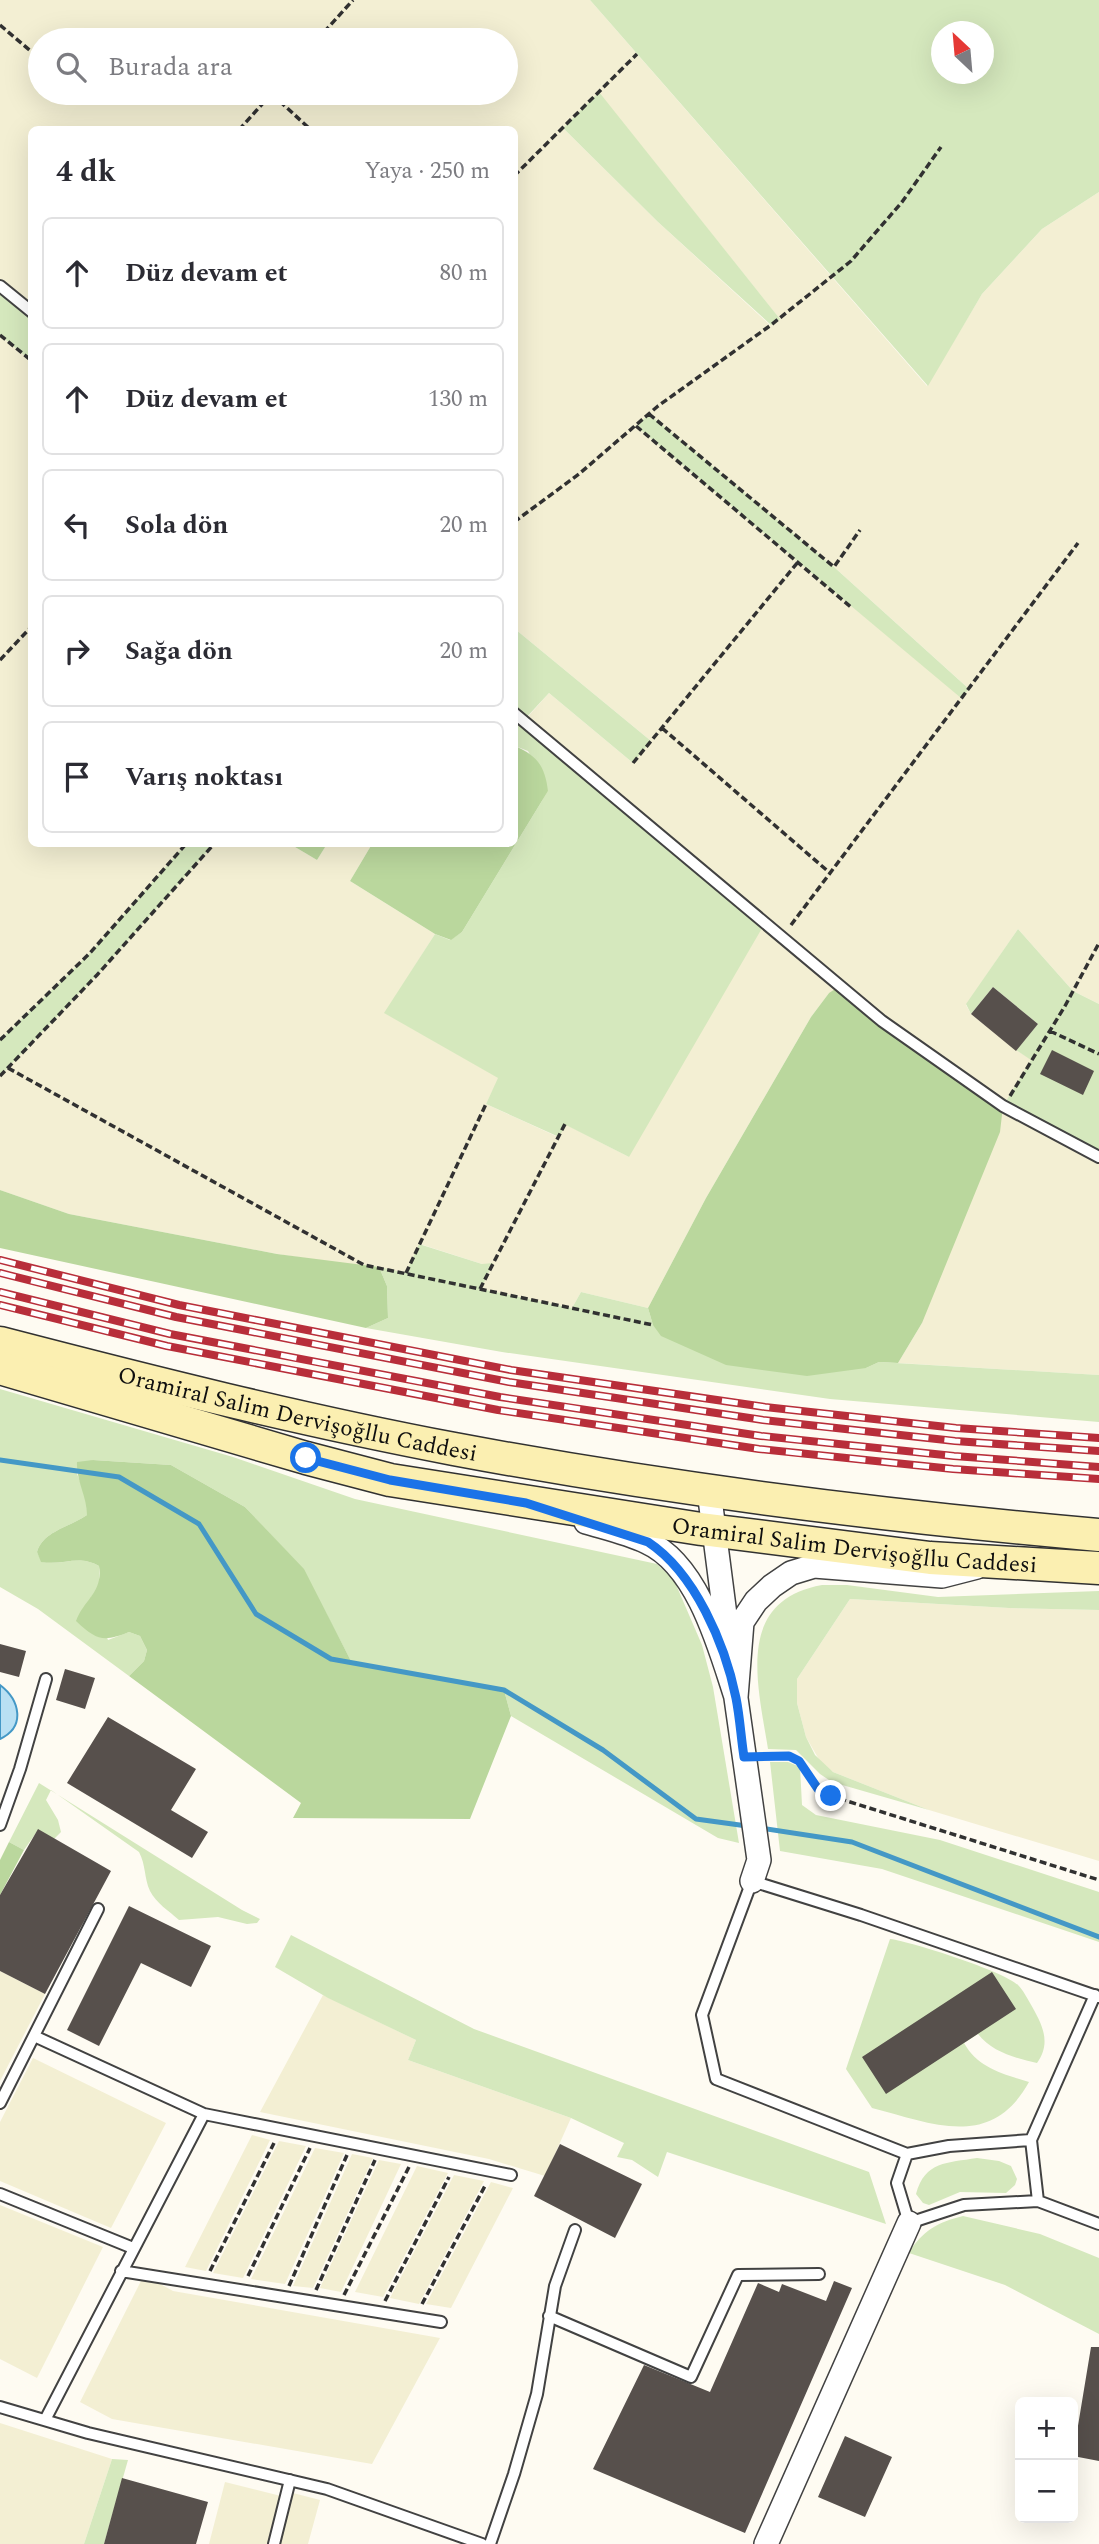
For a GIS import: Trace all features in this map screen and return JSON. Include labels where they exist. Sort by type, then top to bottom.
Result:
[{"type":"main road","name":"Oramiral Salim Dervişoğllu Caddesi","points":[[0,1343],[278,1413],[453,1449],[709,1491],[935,1521],[1099,1535]]},
{"type":"main road","name":"Oramiral Salim Dervişoğllu Caddesi","points":[[0,1368],[390,1480],[713,1531],[930,1558],[1099,1568]]},
{"type":"street","points":[[709,1491],[756,1871]]},
{"type":"street","points":[[526,1503],[648,1542],[665,1553],[680,1570],[706,1614],[736,1697]]},
{"type":"street","points":[[736,1697],[742,1622],[756,1601],[791,1573],[814,1566],[942,1576],[999,1562]]},
{"type":"street","points":[[766,2544],[909,2223]]},
{"type":"lane","points":[[0,286],[28,309]]},
{"type":"lane","points":[[518,716],[882,1021],[1003,1107],[1099,1157]]},
{"type":"lane","points":[[0,1825],[47,1679]]},
{"type":"lane","points":[[1031,2140],[949,2146],[907,2154],[716,2079],[702,2015],[756,1871],[861,1915],[1097,1996],[1031,2140],[1038,2201]]},
{"type":"lane","points":[[0,2103],[97,1909]]},
{"type":"lane","points":[[34,2036],[204,2114],[511,2175]]},
{"type":"lane","points":[[45,2420],[204,2114]]},
{"type":"lane","points":[[907,2154],[897,2183],[909,2223],[964,2205],[1038,2201],[1099,2224]]},
{"type":"lane","points":[[0,2194],[133,2248]]},
{"type":"lane","points":[[490,2544],[537,2394],[555,2286],[575,2230]]},
{"type":"lane","points":[[121,2271],[441,2322]]},
{"type":"lane","points":[[549,2316],[691,2377],[738,2275],[819,2274]]},
{"type":"lane","points":[[0,2407],[88,2433],[327,2488],[482,2544]]},
{"type":"lane","points":[[274,2544],[290,2480]]},
{"type":"path","points":[[328,28],[353,0]]},
{"type":"path","points":[[0,25],[28,50]]},
{"type":"path","points":[[518,172],[637,54]]},
{"type":"path","points":[[243,126],[261,105]]},
{"type":"path","points":[[285,105],[307,126]]},
{"type":"path","points":[[518,519],[579,474],[649,414],[771,326],[851,261],[902,202],[941,147]]},
{"type":"path","points":[[0,335],[28,358]]},
{"type":"path","points":[[649,414],[834,567],[860,530]]},
{"type":"path","points":[[636,426],[852,608]]},
{"type":"path","points":[[782,937],[1078,544]]},
{"type":"path","points":[[633,763],[798,562]]},
{"type":"path","points":[[0,660],[28,630]]},
{"type":"path","points":[[662,728],[830,873]]},
{"type":"path","points":[[0,1040],[90,953],[183,847]]},
{"type":"path","points":[[0,1076],[97,975],[211,847]]},
{"type":"path","points":[[1003,1107],[1050,1031],[1099,943]]},
{"type":"path","points":[[1050,1031],[1099,1054]]},
{"type":"path","points":[[8,1068],[364,1265],[653,1325]]},
{"type":"path","points":[[405,1273],[486,1104]]},
{"type":"path","points":[[480,1289],[565,1124]]},
{"type":"path","points":[[744,1763],[789,1756],[799,1761],[818,1789],[831,1796],[1099,1880]]},
{"type":"path","points":[[204,2284],[281,2129]]},
{"type":"path","points":[[241,2290],[316,2136]]},
{"type":"path","points":[[284,2297],[352,2143]]},
{"type":"path","points":[[310,2301],[380,2149]]},
{"type":"path","points":[[339,2306],[415,2156]]},
{"type":"path","points":[[379,2312],[456,2164]]},
{"type":"path","points":[[415,2318],[493,2171]]},
{"type":"shaded area","points":[[0,0],[590,0],[927,386],[982,294],[1042,229],[1099,192],[1099,1004],[1073,991],[1018,929],[966,1005],[971,1014],[1032,1060],[1003,1106],[1099,1157],[1099,1375],[898,1363],[922,1323],[829,993],[811,1017],[706,1198],[648,1308],[581,1292],[572,1308],[480,1289],[493,1264],[482,1264],[420,1244],[406,1273],[277,1254],[69,1214],[0,1190],[0,1076],[97,975],[211,847],[295,847],[317,860],[325,847],[370,847],[350,881],[435,934],[385,1013],[499,1078],[486,1104],[558,1137],[565,1124],[629,1157],[524,721],[549,693],[633,763],[651,741],[518,631],[518,126],[28,126],[28,309],[0,286]],"holes":[[[599,93],[779,318],[779,319],[770,325],[658,222],[563,128]],[[649,414],[834,567],[968,688],[962,698],[636,426]]]},
{"type":"shaded area","points":[[0,335],[28,358],[28,847],[183,847],[90,953],[0,1040]]},
{"type":"shaded area","points":[[850,1599],[1099,1610],[1099,1861],[929,1810],[833,1772],[821,1763],[806,1737],[797,1703],[797,1679]]},
{"type":"shaded area","points":[[0,1971],[45,1994],[0,2081]]},
{"type":"shaded area","points":[[323,1995],[416,2040],[408,2060],[571,2118],[545,2176],[489,2159],[260,2112]]},
{"type":"shaded area","points":[[33,2058],[166,2123],[111,2228],[0,2181],[0,2122]]},
{"type":"shaded area","points":[[252,2135],[270,2140],[206,2271],[185,2267]]},
{"type":"shaded area","points":[[279,2141],[306,2146],[243,2278],[213,2273]]},
{"type":"shaded area","points":[[315,2148],[344,2153],[285,2284],[251,2279]]},
{"type":"shaded area","points":[[352,2154],[373,2158],[313,2288],[293,2286]]},
{"type":"shaded area","points":[[379,2160],[401,2164],[341,2292],[320,2288]]},
{"type":"shaded area","points":[[417,2166],[448,2173],[383,2297],[355,2292]]},
{"type":"shaded area","points":[[454,2175],[484,2181],[419,2304],[390,2298]]},
{"type":"shaded area","points":[[491,2182],[513,2188],[451,2308],[426,2304]]},
{"type":"shaded area","points":[[0,2205],[103,2247],[37,2378],[0,2359]]},
{"type":"shaded area","points":[[144,2275],[173,2291],[440,2338],[372,2464],[112,2419],[80,2402]]},
{"type":"shaded area","points":[[0,2423],[112,2459],[84,2544],[0,2544]]},
{"type":"shaded area","points":[[225,2482],[281,2496],[268,2544],[209,2544]]},
{"type":"shaded area","points":[[293,2493],[320,2500],[308,2544],[279,2544]]},
{"type":"green space","points":[[590,0],[1099,0],[1099,192],[1042,229],[982,294],[928,386]]},
{"type":"green space","points":[[599,92],[780,319],[771,325],[658,222],[563,128]]},
{"type":"green space","points":[[0,286],[28,309],[28,358],[0,335]]},
{"type":"green space","points":[[649,414],[834,567],[969,689],[961,698],[636,426]]},
{"type":"green space","points":[[518,631],[651,741],[633,763],[549,693],[524,720],[765,923],[629,1157],[566,1125],[559,1137],[486,1104],[498,1078],[384,1013],[435,934],[450,940],[462,932],[514,847],[518,847],[518,840],[548,791],[528,751],[518,747]]},
{"type":"green space","points":[[518,748],[539,763],[548,791],[518,840]]},
{"type":"green space","points":[[183,847],[211,847],[97,975],[0,1076],[0,1040],[90,953]]},
{"type":"green space","points":[[295,847],[325,847],[317,860]]},
{"type":"green space","points":[[370,847],[514,847],[462,932],[451,940],[435,934],[350,881]]},
{"type":"green space","points":[[1018,929],[1073,991],[1099,1004],[1099,1157],[1003,1106],[1031,1060],[1016,1050],[1038,1024],[993,987],[971,1014],[966,1004]]},
{"type":"green space","points":[[840,986],[1003,1106],[1000,1132],[922,1323],[898,1363],[879,1362],[866,1368],[807,1376],[726,1365],[661,1336],[653,1325],[648,1308],[706,1198],[811,1017],[829,993]]},
{"type":"green space","points":[[0,1190],[69,1214],[277,1254],[379,1267],[387,1286],[388,1318],[366,1328],[0,1248]]},
{"type":"green space","points":[[419,1244],[482,1264],[493,1263],[481,1289],[572,1308],[581,1292],[648,1308],[653,1325],[866,1368],[879,1362],[1099,1375],[1099,1422],[830,1399],[502,1352],[366,1328],[388,1318],[387,1286],[379,1267],[406,1273]]},
{"type":"green space","points":[[0,1389],[233,1457],[355,1499],[657,1564],[674,1580],[702,1645],[713,1687],[739,1843],[718,1838],[511,1716],[504,1690],[352,1663],[303,1569],[245,1507],[171,1465],[93,1460],[76,1471],[87,1500],[87,1515],[51,1534],[37,1552],[42,1562],[84,1561],[99,1566],[99,1587],[91,1597],[108,1640],[129,1632],[140,1636],[147,1650],[144,1661],[129,1676],[38,1609],[0,1587]]},
{"type":"green space","points":[[93,1460],[171,1465],[245,1507],[304,1569],[352,1663],[504,1690],[511,1716],[470,1819],[293,1818],[301,1803],[129,1676],[144,1661],[147,1650],[140,1636],[129,1632],[101,1638],[76,1621],[96,1589],[100,1575],[99,1566],[84,1561],[41,1562],[37,1552],[51,1534],[87,1515],[77,1462]]},
{"type":"green space","points":[[822,1585],[847,1585],[938,1597],[1099,1591],[1099,1610],[850,1599],[797,1679],[797,1703],[806,1737],[815,1755],[833,1772],[929,1810],[832,1782],[796,1750],[768,1749],[757,1673],[758,1649],[764,1627],[775,1608],[794,1594]]},
{"type":"green space","points":[[770,1762],[788,1762],[800,1767],[802,1805],[816,1815],[940,1840],[1099,1892],[1099,1942],[882,1869],[780,1851]]},
{"type":"green space","points":[[39,1783],[51,1790],[46,1800],[58,1820],[61,1832],[54,1839],[38,1830],[24,1850],[9,1842]]},
{"type":"green space","points":[[57,1795],[260,1919],[257,1923],[247,1924],[218,1917],[179,1920],[159,1903],[150,1891],[139,1852]]},
{"type":"green space","points":[[9,1842],[24,1850],[0,1895],[0,1860]]},
{"type":"green space","points":[[291,1935],[474,2029],[869,2172],[886,2224],[667,2152],[658,2177],[632,2160],[617,2157],[624,2143],[571,2118],[408,2060],[416,2040],[328,1998],[275,1967]]},
{"type":"green space","points":[[890,1939],[937,1951],[995,1972],[1018,1985],[1026,1996],[1044,2033],[1044,2048],[1037,2063],[997,2050],[978,2034],[964,2043],[976,2059],[984,2064],[1029,2082],[1014,2104],[997,2117],[978,2125],[938,2125],[872,2108],[846,2069]]},
{"type":"green space","points":[[977,2158],[999,2161],[1011,2166],[1017,2179],[1015,2185],[1006,2193],[960,2192],[929,2205],[923,2203],[916,2194],[920,2183],[931,2169],[947,2163]]},
{"type":"green space","points":[[963,2216],[1040,2234],[1099,2258],[1099,2334],[1005,2285],[909,2253],[919,2239],[932,2228]]},
{"type":"green space","points":[[112,2459],[128,2460],[104,2544],[84,2544]]},
{"type":"water","points":[[0,1685],[16,1706],[17,1721],[14,1728],[0,1739]]},
{"type":"building","points":[[993,987],[1038,1024],[1016,1051],[971,1014]]},
{"type":"building","points":[[1052,1050],[1094,1071],[1083,1095],[1040,1074]]},
{"type":"building","points":[[0,1644],[26,1651],[19,1677],[0,1672]]},
{"type":"building","points":[[65,1669],[95,1678],[85,1709],[56,1700]]},
{"type":"building","points":[[108,1717],[196,1769],[171,1810],[208,1832],[192,1858],[67,1783]]},
{"type":"building","points":[[38,1829],[111,1871],[45,1994],[0,1971],[0,1895]]},
{"type":"building","points":[[129,1906],[211,1946],[191,1987],[141,1963],[99,2046],[67,2030]]},
{"type":"building","points":[[992,1972],[1016,2009],[886,2094],[862,2057]]},
{"type":"building","points":[[560,2144],[642,2184],[615,2238],[534,2196]]},
{"type":"building","points":[[834,2281],[852,2288],[745,2533],[593,2469],[644,2365],[710,2392],[758,2283],[779,2292],[782,2284],[826,2301]]},
{"type":"building","points":[[1091,2347],[1099,2347],[1099,2461],[1078,2457],[1078,2426]]},
{"type":"building","points":[[845,2436],[892,2457],[865,2517],[818,2497]]},
{"type":"building","points":[[122,2478],[208,2502],[196,2544],[104,2544]]},
{"type":"waterway","points":[[0,1460],[119,1477],[199,1524],[256,1614],[331,1659],[504,1690],[603,1750],[696,1819],[747,1826]]},
{"type":"waterway","points":[[760,1828],[852,1842],[1099,1937]]},
{"type":"railway","points":[[0,1260],[179,1305],[511,1370],[765,1407],[956,1428],[1099,1438]]},
{"type":"railway","points":[[0,1273],[176,1317],[509,1382],[763,1420],[955,1441],[1099,1451]]},
{"type":"railway","points":[[0,1292],[170,1334],[500,1397],[761,1436],[954,1456],[1099,1467]]},
{"type":"railway","points":[[0,1305],[167,1346],[498,1410],[759,1449],[953,1469],[1099,1479]]},
{"type":"route","points":[[306,1458],[390,1480],[526,1503],[648,1542],[665,1553],[680,1570],[706,1614],[736,1697],[744,1757],[789,1756],[799,1761],[818,1789],[831,1796]]}]
